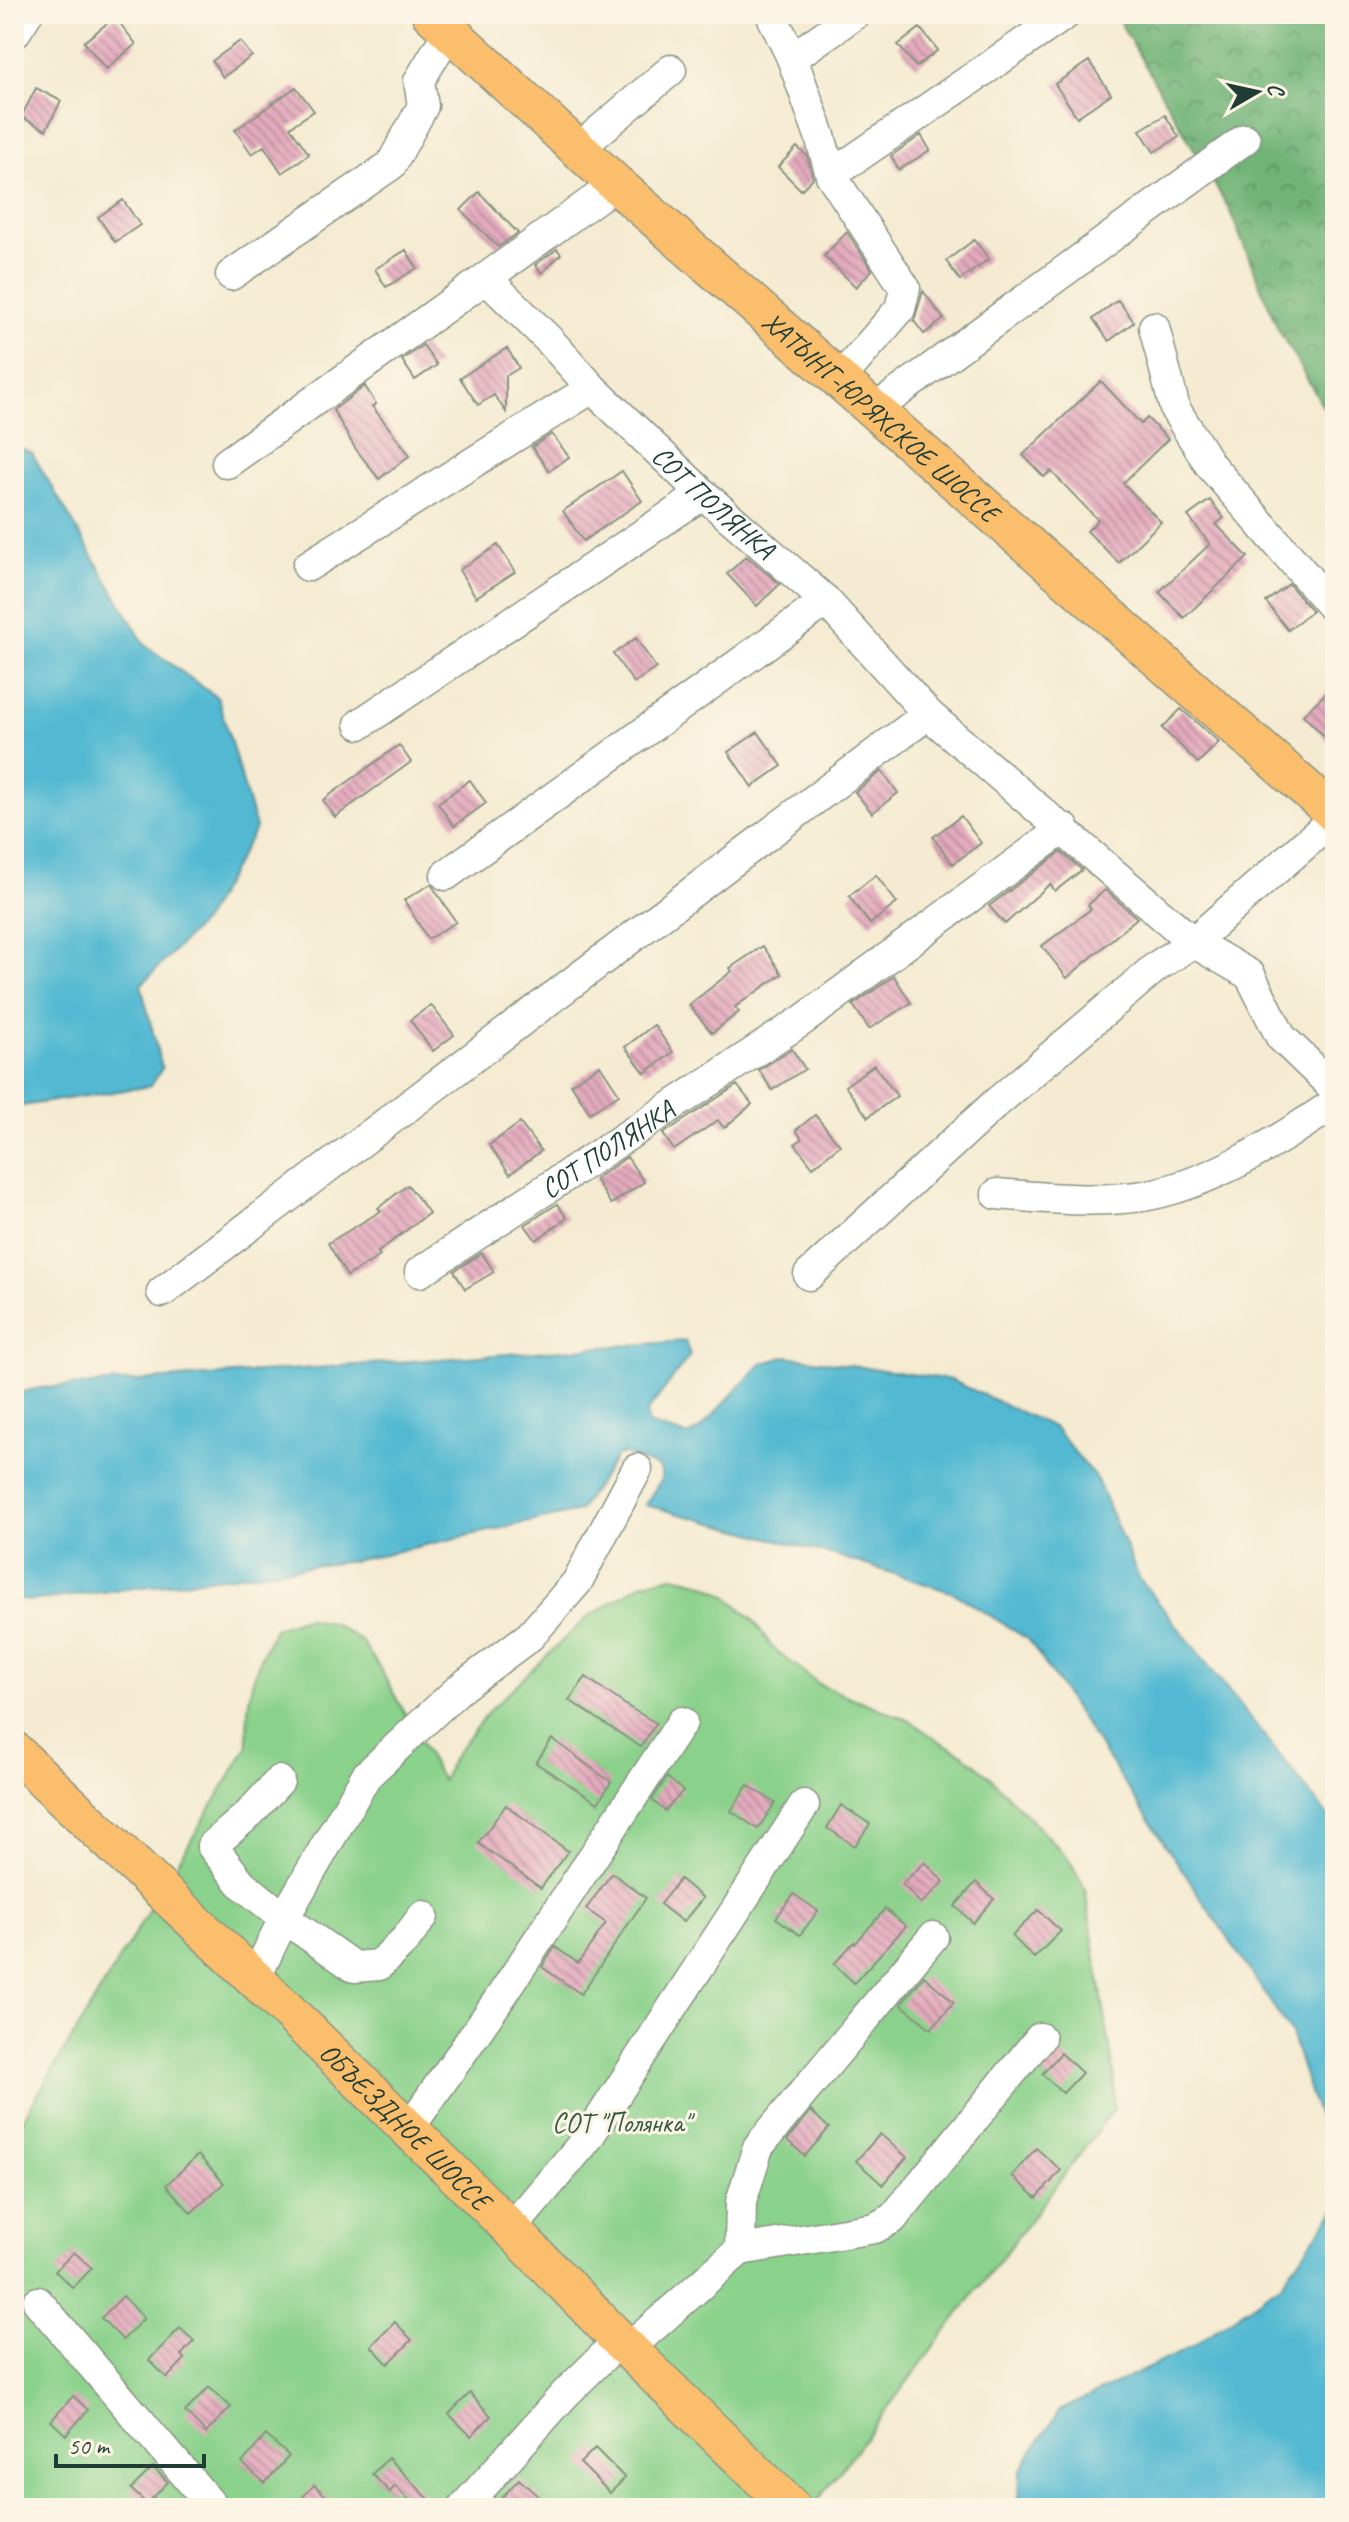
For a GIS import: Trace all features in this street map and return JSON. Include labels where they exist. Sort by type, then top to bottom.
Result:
[{"type":"main road","name":"ХАТЫНГ-ЮРЯХСКОЕ ШОССЕ","points":[[440,22],[616,184],[1335,816]]},
{"type":"main road","name":"ОБЪЕЗДНОЕ ШОССЕ","points":[[14,1751],[255,1979],[792,2508]]},
{"type":"street","points":[[14,34],[27,14]]},
{"type":"street","points":[[771,14],[792,58],[831,175],[905,288],[900,309],[839,380]]},
{"type":"street","points":[[792,58],[855,14]]},
{"type":"street","points":[[831,175],[1066,14]]},
{"type":"street","points":[[231,275],[391,165],[423,106],[419,81],[440,22]]},
{"type":"street","points":[[578,149],[671,70]]},
{"type":"street","points":[[874,410],[1245,139]]},
{"type":"street","points":[[227,463],[616,184]]},
{"type":"street","name":"СОТ ПОЛЯНКА","points":[[486,278],[592,388],[703,494],[826,601],[928,714],[1193,942],[1250,975],[1281,1037],[1335,1089]]},
{"type":"street","points":[[1154,327],[1175,409],[1210,465],[1335,610]]},
{"type":"street","points":[[308,566],[592,388]]},
{"type":"street","points":[[360,724],[703,494]]},
{"type":"street","points":[[446,875],[826,601]]},
{"type":"street","points":[[162,1292],[928,714]]},
{"type":"street","points":[[809,1275],[995,1104],[1156,967],[1193,942],[1335,816]]},
{"type":"street","name":"СОТ ПОЛЯНКА","points":[[420,1272],[803,1020],[1064,828]]},
{"type":"street","points":[[997,1194],[1069,1200],[1110,1199],[1146,1195],[1187,1184],[1293,1131],[1335,1103]]},
{"type":"street","points":[[255,1979],[284,1918],[366,1776],[459,1689],[530,1636],[577,1582],[637,1469]]},
{"type":"street","points":[[408,2130],[502,1995],[682,1722]]},
{"type":"street","points":[[279,1781],[249,1814],[212,1846],[242,1884],[354,1967],[379,1965],[406,1939],[423,1916]]},
{"type":"street","points":[[511,2229],[587,2139],[804,1805]]},
{"type":"street","points":[[740,2250],[741,2202],[758,2147],[933,1937]]},
{"type":"street","points":[[463,2508],[565,2394],[740,2250],[875,2228],[893,2218],[1040,2038]]},
{"type":"street","points":[[38,2302],[214,2508]]},
{"type":"green space","points":[[1115,14],[1331,14],[1335,22],[1335,420],[1324,408],[1278,329],[1229,209]]},
{"type":"green space","name":"СОТ \"Полянка\"","points":[[673,1576],[700,1582],[727,1596],[754,1621],[772,1647],[820,1685],[910,1721],[963,1754],[987,1774],[1069,1859],[1085,1889],[1114,2074],[1114,2109],[812,2508],[14,2508],[14,2134],[248,1746],[252,1685],[275,1628],[305,1618],[335,1624],[361,1641],[378,1665],[442,1781],[454,1756],[489,1711],[585,1619],[643,1583]]},
{"type":"water","points":[[14,446],[32,453],[145,645],[218,698],[256,828],[204,920],[141,985],[162,1068],[151,1086],[14,1107]]},
{"type":"water","points":[[685,1341],[690,1355],[647,1412],[648,1424],[688,1436],[699,1430],[761,1364],[787,1356],[951,1380],[1055,1428],[1097,1480],[1139,1578],[1335,1825],[1335,2170],[1291,2033],[1029,1640],[954,1593],[838,1556],[645,1505],[662,1478],[660,1468],[625,1454],[617,1456],[579,1511],[353,1561],[30,1601],[14,1598],[14,1394],[40,1388]]},
{"type":"water","points":[[1335,2210],[1335,2508],[1019,2508],[1020,2471],[1059,2411],[1192,2347],[1280,2285]]},
{"type":"building","points":[[115,17],[136,44],[106,69],[84,42]]},
{"type":"building","points":[[920,28],[938,50],[916,67],[898,45]]},
{"type":"building","points":[[240,41],[252,56],[223,77],[212,61]]},
{"type":"building","points":[[1089,61],[1111,94],[1077,117],[1055,84]]},
{"type":"building","points":[[296,87],[314,111],[290,127],[309,154],[282,173],[264,146],[252,154],[235,130]]},
{"type":"building","points":[[36,88],[61,101],[46,130],[21,117]]},
{"type":"building","points":[[1165,115],[1179,137],[1154,152],[1140,130]]},
{"type":"building","points":[[921,135],[930,150],[899,170],[891,156]]},
{"type":"building","points":[[797,147],[807,156],[813,178],[801,190],[778,167]]},
{"type":"building","points":[[479,192],[518,233],[498,247],[461,210]]},
{"type":"building","points":[[123,200],[140,225],[115,242],[98,217]]},
{"type":"building","points":[[847,232],[872,270],[856,287],[824,256]]},
{"type":"building","points":[[974,240],[989,259],[960,280],[946,261]]},
{"type":"building","points":[[557,249],[561,254],[542,273],[535,265]]},
{"type":"building","points":[[406,250],[417,268],[386,287],[375,269]]},
{"type":"building","points":[[923,291],[944,319],[924,334],[914,321]]},
{"type":"building","points":[[1118,300],[1134,322],[1109,341],[1093,319]]},
{"type":"building","points":[[423,345],[437,365],[415,380],[402,360]]},
{"type":"building","points":[[507,348],[519,368],[506,376],[506,412],[494,395],[478,405],[460,378]]},
{"type":"building","points":[[1101,381],[1141,424],[1147,418],[1168,439],[1123,483],[1161,522],[1119,563],[1087,531],[1098,520],[1051,471],[1044,477],[1023,455]]},
{"type":"building","points":[[365,386],[376,404],[372,406],[410,455],[379,479],[355,448],[333,410]]},
{"type":"building","points":[[552,434],[569,457],[549,471],[532,447]]},
{"type":"building","points":[[622,471],[642,501],[583,541],[563,511]]},
{"type":"building","points":[[1210,500],[1224,518],[1216,524],[1248,557],[1184,618],[1159,592],[1210,544],[1188,516]]},
{"type":"building","points":[[498,545],[515,572],[476,597],[459,570]]},
{"type":"building","points":[[746,556],[780,584],[757,606],[727,574]]},
{"type":"building","points":[[1289,584],[1312,611],[1288,630],[1266,602]]},
{"type":"building","points":[[636,638],[656,668],[634,683],[613,654]]},
{"type":"building","points":[[1335,684],[1335,747],[1303,715]]},
{"type":"building","points":[[1181,709],[1219,742],[1198,763],[1162,728]]},
{"type":"building","points":[[758,732],[782,766],[752,787],[728,752]]},
{"type":"building","points":[[399,745],[411,762],[335,817],[323,800]]},
{"type":"building","points":[[882,771],[898,793],[872,813],[855,792]]},
{"type":"building","points":[[470,780],[486,803],[454,826],[438,803]]},
{"type":"building","points":[[961,816],[981,843],[953,864],[933,837]]},
{"type":"building","points":[[1061,852],[1082,870],[1055,891],[1050,884],[1005,924],[989,906]]},
{"type":"building","points":[[876,875],[897,903],[870,924],[849,896]]},
{"type":"building","points":[[431,884],[456,922],[428,939],[404,900]]},
{"type":"building","points":[[1105,890],[1137,918],[1067,978],[1042,946],[1091,909],[1088,905]]},
{"type":"building","points":[[763,946],[782,974],[735,1007],[739,1012],[712,1033],[689,1005],[732,971],[730,968]]},
{"type":"building","points":[[894,976],[911,1003],[869,1029],[853,1005]]},
{"type":"building","points":[[431,1005],[454,1035],[433,1051],[410,1020]]},
{"type":"building","points":[[654,1025],[673,1052],[645,1073],[625,1047]]},
{"type":"building","points":[[792,1049],[805,1069],[772,1090],[759,1070]]},
{"type":"building","points":[[600,1065],[619,1094],[590,1113],[571,1084]]},
{"type":"building","points":[[874,1065],[897,1096],[868,1117],[845,1086]]},
{"type":"building","points":[[737,1085],[752,1104],[724,1128],[718,1120],[674,1150],[663,1134]]},
{"type":"building","points":[[815,1115],[840,1145],[813,1167],[795,1144],[802,1139],[796,1130]]},
{"type":"building","points":[[520,1123],[541,1151],[510,1174],[489,1145]]},
{"type":"building","points":[[627,1157],[644,1182],[611,1204],[595,1179]]},
{"type":"building","points":[[408,1185],[429,1213],[378,1252],[380,1256],[347,1276],[328,1243],[381,1211],[378,1208]]},
{"type":"building","points":[[557,1204],[567,1218],[536,1240],[525,1225]]},
{"type":"building","points":[[482,1253],[494,1272],[465,1289],[454,1271]]},
{"type":"building","points":[[586,1677],[656,1723],[641,1747],[569,1700]]},
{"type":"building","points":[[552,1739],[611,1782],[598,1803],[536,1763]]},
{"type":"building","points":[[667,1777],[683,1791],[665,1811],[652,1800]]},
{"type":"building","points":[[748,1785],[775,1803],[758,1829],[731,1811]]},
{"type":"building","points":[[506,1805],[568,1851],[541,1888],[478,1843]]},
{"type":"building","points":[[841,1805],[870,1824],[855,1846],[827,1828]]},
{"type":"building","points":[[925,1862],[944,1882],[921,1904],[902,1884]]},
{"type":"building","points":[[612,1873],[646,1898],[581,1994],[542,1967],[555,1947],[578,1963],[606,1923],[586,1909]]},
{"type":"building","points":[[680,1879],[703,1898],[683,1922],[660,1904]]},
{"type":"building","points":[[976,1882],[994,1899],[973,1923],[955,1906]]},
{"type":"building","points":[[794,1894],[818,1911],[800,1935],[776,1918]]},
{"type":"building","points":[[885,1909],[906,1926],[854,1983],[834,1964]]},
{"type":"building","points":[[1038,1910],[1061,1931],[1034,1958],[1012,1936]]},
{"type":"building","points":[[924,1976],[954,2002],[931,2029],[901,2004]]},
{"type":"building","points":[[1061,2053],[1082,2073],[1063,2093],[1042,2074]]},
{"type":"building","points":[[811,2111],[829,2128],[805,2156],[787,2140]]},
{"type":"building","points":[[880,2134],[907,2157],[883,2185],[856,2161]]},
{"type":"building","points":[[1036,2148],[1061,2170],[1037,2198],[1012,2176]]},
{"type":"building","points":[[198,2155],[224,2183],[191,2213],[166,2185]]},
{"type":"building","points":[[74,2252],[92,2268],[73,2288],[55,2271]]},
{"type":"building","points":[[123,2296],[144,2318],[123,2340],[101,2318]]},
{"type":"building","points":[[395,2322],[412,2340],[388,2364],[371,2346]]},
{"type":"building","points":[[180,2328],[194,2341],[181,2355],[185,2359],[167,2378],[149,2360]]},
{"type":"building","points":[[209,2387],[231,2407],[206,2433],[185,2412]]},
{"type":"building","points":[[470,2393],[491,2416],[471,2436],[449,2414]]},
{"type":"building","points":[[73,2396],[88,2410],[66,2435],[51,2421]]},
{"type":"building","points":[[266,2435],[289,2456],[265,2483],[242,2463]]},
{"type":"building","points":[[595,2448],[625,2478],[610,2493],[580,2463]]},
{"type":"building","points":[[388,2458],[432,2502],[425,2508],[417,2508],[395,2486],[390,2492],[372,2474]]},
{"type":"building","points":[[153,2467],[168,2482],[147,2504],[131,2489]]},
{"type":"building","points":[[519,2479],[541,2499],[533,2508],[492,2508]]},
{"type":"building","points":[[314,2485],[339,2508],[311,2508],[301,2499]]}]
